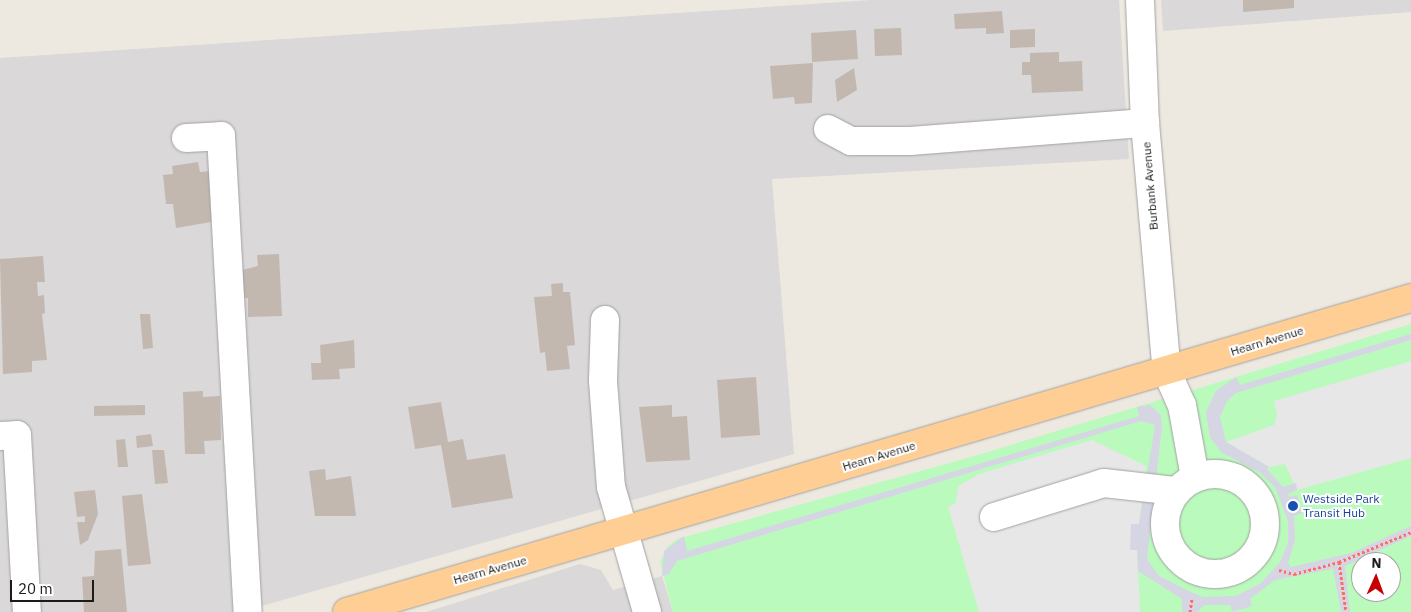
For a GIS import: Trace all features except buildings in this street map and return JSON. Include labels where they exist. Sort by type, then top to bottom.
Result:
[{"type":"main road","name":"Hearn Avenue","points":[[347,612],[1167,372],[1411,298]]},
{"type":"street","name":"Burbank Avenue","points":[[994,517],[1104,483],[1185,484],[1182,405],[1167,372],[1145,123],[1140,0]]},
{"type":"street","points":[[828,129],[851,141],[910,141],[1145,123]]},
{"type":"street","points":[[186,138],[221,136],[248,612]]},
{"type":"street","points":[[605,320],[603,381],[611,487],[647,612]]},
{"type":"street","points":[[0,436],[17,435],[27,612]]},
{"type":"path","points":[[1279,570],[1294,574],[1339,562],[1411,532]]},
{"type":"path","points":[[1339,562],[1346,612]]},
{"type":"path","points":[[1190,612],[1192,598]]},
{"type":"shaded area","points":[[871,0],[1119,0],[1129,159],[772,179],[794,454],[241,612],[0,612],[0,58]]},
{"type":"shaded area","points":[[1161,0],[1411,0],[1411,12],[1163,31]]},
{"type":"shaded area","points":[[1411,334],[1411,340],[1236,393],[1227,401],[1220,417],[1226,442],[1269,467],[1267,469],[1283,487],[1296,483],[1297,490],[1288,494],[1289,497],[1297,495],[1302,513],[1294,516],[1295,540],[1288,563],[1291,567],[1351,553],[1351,563],[1345,566],[1350,612],[1341,612],[1333,569],[1275,580],[1250,599],[1252,606],[1243,609],[1232,611],[1230,605],[1205,605],[1197,612],[1182,612],[1182,599],[1138,571],[1137,550],[1130,550],[1131,524],[1139,524],[1155,425],[1141,421],[677,561],[669,574],[662,576],[664,551],[684,536],[687,551],[1139,416],[1137,407],[1150,405],[1161,415],[1162,427],[1147,559],[1159,576],[1203,597],[1236,596],[1261,583],[1280,562],[1288,543],[1288,521],[1275,487],[1259,472],[1221,452],[1210,437],[1206,412],[1216,391],[1236,377],[1240,385]]},
{"type":"shaded area","points":[[1411,361],[1411,458],[1297,490],[1285,464],[1269,467],[1226,442],[1274,425],[1277,414],[1274,401]]},
{"type":"shaded area","points":[[1092,440],[1146,466],[1139,524],[1131,524],[1137,550],[1140,612],[979,612],[948,507],[956,503],[958,486],[979,474]]},
{"type":"shaded area","points":[[1411,526],[1411,536],[1376,552],[1353,552]]},
{"type":"shaded area","points":[[580,564],[601,570],[613,590],[662,576],[673,612],[426,612]]},
{"type":"green space","points":[[1411,324],[1411,612],[673,612],[660,562],[667,547],[677,539],[974,456]]},
{"type":"place","name":"Westside Park Transit Hub","points":[[1293,506]]}]
